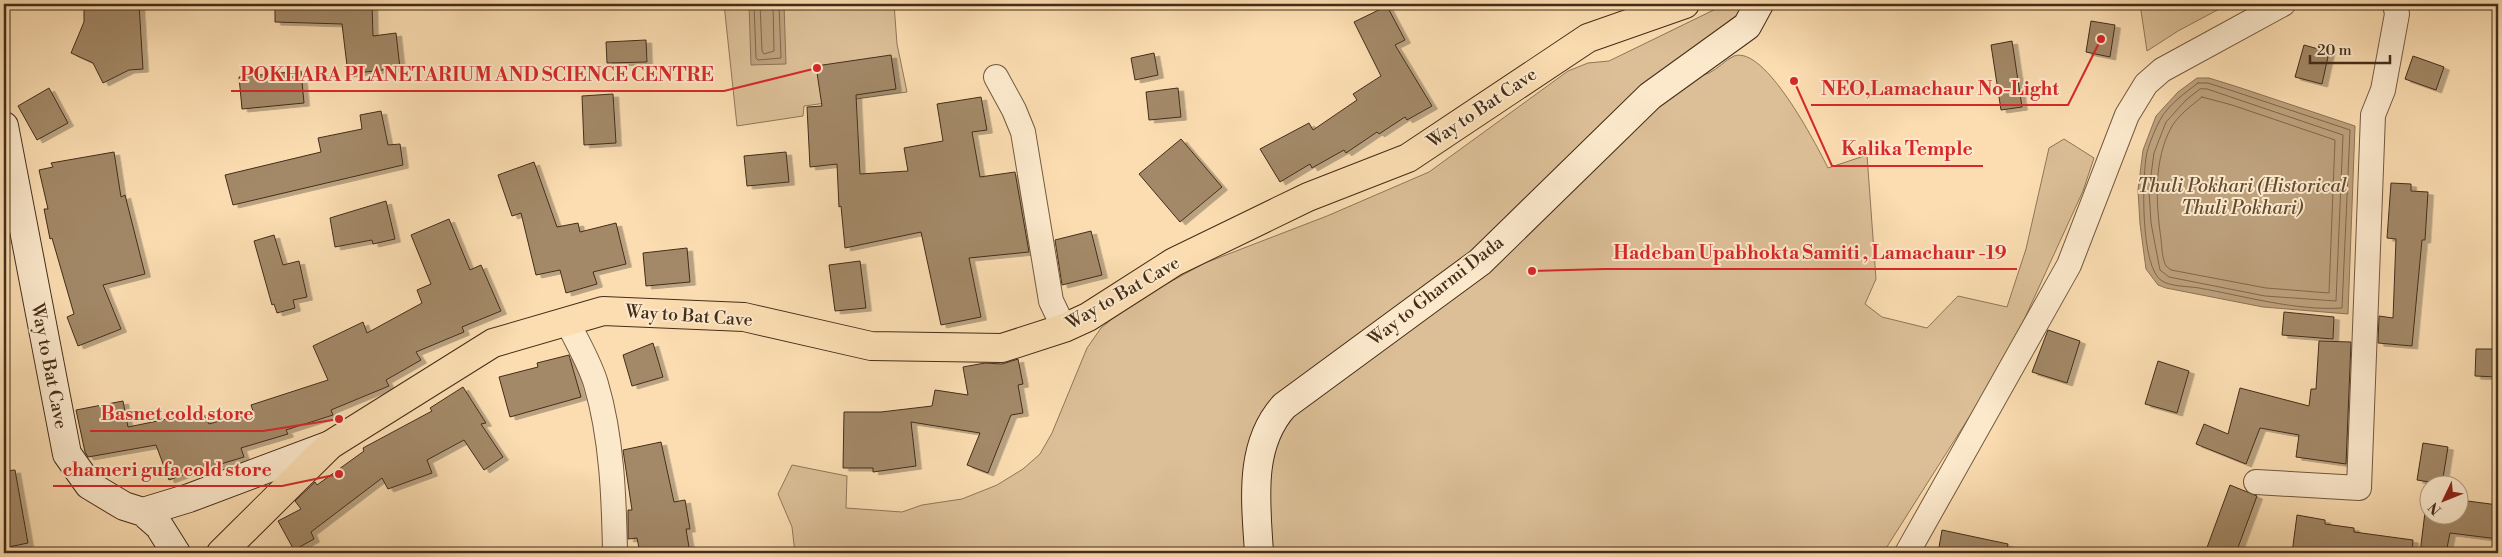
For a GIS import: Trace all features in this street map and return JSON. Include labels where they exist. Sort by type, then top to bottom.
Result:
[{"type":"main road","name":"Way to Bat Cave","points":[[330,445],[493,343],[603,311],[744,317],[871,346],[1002,348],[1064,328],[1088,317],[1174,262],[1198,250],[1308,197],[1408,158],[1588,38],[1685,4]]},
{"type":"main road","points":[[221,553],[330,445]]},
{"type":"street","name":"Way to Gharmi Dada","points":[[1259,553],[1256,507],[1258,470],[1264,437],[1272,420],[1284,406],[1480,262],[1650,96],[1747,26],[1759,4]]},
{"type":"street","points":[[1908,553],[2069,265],[2127,115],[2146,84],[2162,70],[2283,4]]},
{"type":"street","points":[[2256,482],[2359,488],[2373,115],[2383,90],[2397,14],[2395,4]]},
{"type":"street","points":[[996,77],[1014,110],[1023,132],[1051,301],[1064,328]]},
{"type":"street","name":"Way to Bat Cave","points":[[4,126],[67,454],[89,485],[124,506],[143,512],[189,498],[330,445]]},
{"type":"street","points":[[567,322],[596,384],[605,424],[613,489],[615,553]]},
{"type":"street","points":[[143,512],[159,526],[176,553]]},
{"type":"shaded area","points":[[724,4],[894,4],[897,44],[907,92],[804,106],[803,116],[737,126]]},
{"type":"shaded area","points":[[1726,4],[1748,4],[1742,11],[1660,75],[1678,78],[1697,77],[1712,71],[1734,56],[1746,57],[1760,65],[1774,80],[1801,119],[1828,168],[1867,155],[1876,279],[1865,304],[1882,317],[1927,328],[1958,296],[2007,307],[2026,249],[2049,148],[2064,139],[2094,158],[2083,191],[2006,359],[1883,553],[795,553],[792,527],[778,494],[792,465],[847,476],[846,508],[902,512],[922,505],[962,499],[997,485],[1023,469],[1040,454],[1052,433],[1087,348],[1101,328],[1133,302],[1205,263],[1327,216],[1429,172],[1568,71],[1588,63],[1609,61]]},
{"type":"shaded area","points":[[2140,4],[2211,4],[2223,7],[2178,31],[2147,51]]},
{"type":"water","points":[[749,4],[784,4],[786,64],[751,65]]},
{"type":"water","name":"Thuli Pokhari (Historical Thuli Pokhari)","points":[[2197,78],[2209,78],[2355,126],[2348,314],[2263,307],[2166,288],[2158,285],[2146,269],[2138,190],[2143,150],[2156,116],[2178,92]]},
{"type":"building","points":[[84,4],[139,4],[143,69],[129,70],[103,83],[93,63],[71,53],[84,22]]},
{"type":"building","points":[[275,4],[372,4],[373,36],[396,33],[400,68],[348,74],[342,24],[275,22]]},
{"type":"building","points":[[1387,6],[1405,40],[1395,45],[1432,106],[1407,120],[1405,117],[1379,134],[1377,132],[1346,153],[1344,150],[1312,168],[1310,164],[1280,182],[1260,149],[1309,123],[1313,130],[1357,100],[1353,94],[1381,76],[1354,22]]},
{"type":"building","points":[[2091,21],[2115,25],[2110,57],[2086,52]]},
{"type":"building","points":[[646,40],[647,62],[607,63],[606,42]]},
{"type":"building","points":[[2012,41],[2022,107],[2001,110],[1991,45]]},
{"type":"building","points":[[2304,45],[2329,52],[2322,84],[2295,77]]},
{"type":"building","points":[[1154,53],[1158,75],[1135,80],[1131,58]]},
{"type":"building","points":[[891,55],[896,89],[856,95],[860,174],[908,171],[904,148],[943,141],[937,104],[981,97],[987,130],[972,132],[980,177],[1015,172],[1029,252],[969,258],[981,317],[941,325],[921,232],[845,248],[841,206],[839,207],[837,164],[810,167],[807,107],[822,106],[816,66]]},
{"type":"building","points":[[2413,56],[2444,67],[2436,90],[2405,79]]},
{"type":"building","points":[[301,71],[304,103],[242,109],[239,77]]},
{"type":"building","points":[[49,88],[68,123],[37,140],[18,106]]},
{"type":"building","points":[[1178,88],[1181,117],[1149,120],[1146,92]]},
{"type":"building","points":[[613,94],[616,143],[584,145],[582,96]]},
{"type":"building","points":[[381,111],[388,145],[400,144],[403,165],[233,205],[225,175],[321,152],[318,138],[362,129],[360,115]]},
{"type":"building","points":[[1181,139],[1222,187],[1180,222],[1139,174]]},
{"type":"building","points":[[114,152],[121,197],[125,195],[145,274],[103,285],[121,329],[78,346],[67,317],[74,314],[52,238],[50,239],[44,209],[48,209],[39,170],[53,167],[51,163]]},
{"type":"building","points":[[786,152],[789,182],[747,186],[744,156]]},
{"type":"building","points":[[534,162],[557,227],[578,223],[580,232],[616,223],[626,264],[593,272],[597,284],[566,293],[560,270],[536,275],[521,213],[512,216],[498,175]]},
{"type":"building","points":[[2391,183],[2411,184],[2411,191],[2428,192],[2425,240],[2422,240],[2412,346],[2378,343],[2379,316],[2393,318],[2396,239],[2387,238]]},
{"type":"building","points":[[386,201],[395,239],[373,244],[372,240],[335,247],[330,218]]},
{"type":"building","points":[[449,219],[470,270],[481,265],[501,311],[462,327],[464,332],[416,352],[421,360],[386,380],[389,386],[331,410],[333,415],[286,430],[288,434],[241,448],[244,457],[211,467],[210,465],[169,480],[156,445],[88,457],[85,452],[76,410],[123,401],[128,427],[202,412],[209,424],[253,411],[251,405],[328,380],[313,346],[363,322],[367,333],[422,303],[417,290],[431,284],[411,235]]},
{"type":"building","points":[[1091,231],[1102,275],[1062,285],[1055,240]]},
{"type":"building","points":[[274,235],[283,265],[299,261],[307,297],[293,300],[295,308],[277,313],[274,304],[272,305],[254,241]]},
{"type":"building","points":[[687,248],[690,282],[646,286],[643,253]]},
{"type":"building","points":[[860,261],[866,308],[835,311],[829,265]]},
{"type":"building","points":[[2284,312],[2334,317],[2333,339],[2282,335]]},
{"type":"building","points":[[2048,330],[2080,341],[2067,383],[2032,372]]},
{"type":"building","points":[[2319,341],[2351,342],[2346,464],[2296,457],[2299,435],[2260,428],[2246,464],[2196,444],[2204,424],[2228,434],[2240,388],[2309,406],[2311,389],[2316,389]]},
{"type":"building","points":[[653,343],[663,377],[632,386],[623,355]]},
{"type":"building","points":[[2476,349],[2498,349],[2498,377],[2475,376]]},
{"type":"building","points":[[569,355],[581,397],[510,417],[499,377],[538,367],[537,363]]},
{"type":"building","points":[[1018,359],[1023,384],[1018,385],[1023,413],[1011,415],[988,473],[967,465],[980,433],[911,422],[916,466],[873,472],[873,468],[843,468],[844,412],[881,412],[932,406],[935,390],[968,395],[963,367],[985,363],[1002,364]]},
{"type":"building","points":[[2158,361],[2189,371],[2177,413],[2145,404]]},
{"type":"building","points":[[463,387],[486,423],[481,424],[503,457],[484,470],[464,440],[427,460],[432,473],[388,489],[382,478],[311,532],[314,539],[294,550],[278,521],[301,509],[295,501],[315,482],[317,485],[364,451],[363,448],[432,411],[430,408]]},
{"type":"building","points":[[661,442],[674,502],[685,500],[690,529],[686,529],[690,553],[640,553],[637,538],[628,539],[628,510],[632,510],[623,450]]},
{"type":"building","points":[[2423,443],[2448,447],[2444,474],[2420,474],[2420,480],[2417,480]]},
{"type":"building","points":[[15,470],[28,543],[4,548],[4,471]]},
{"type":"building","points":[[2230,485],[2257,496],[2236,553],[2205,553]]},
{"type":"building","points":[[2470,501],[2498,505],[2498,539],[2450,533],[2446,553],[2420,553],[2424,524],[2470,524]]},
{"type":"building","points":[[2297,515],[2325,520],[2325,524],[2354,528],[2354,532],[2413,540],[2412,553],[2292,553]]},
{"type":"building","points":[[1942,530],[2008,544],[2006,553],[1938,553]]},
{"type":"place","name":"NEO,Lamachaur No-Light","points":[[2101,39]]},
{"type":"place","name":"POKHARA PLANETARIUM AND SCIENCE CENTRE","points":[[817,68]]},
{"type":"place","name":"Kalika Temple","points":[[1794,81]]},
{"type":"place","name":"Hadeban Upabhokta Samiti , Lamachaur -19","points":[[1532,271]]},
{"type":"place","name":"Basnet cold store","points":[[339,419]]},
{"type":"place","name":"chameri gufa cold store","points":[[339,474]]}]
